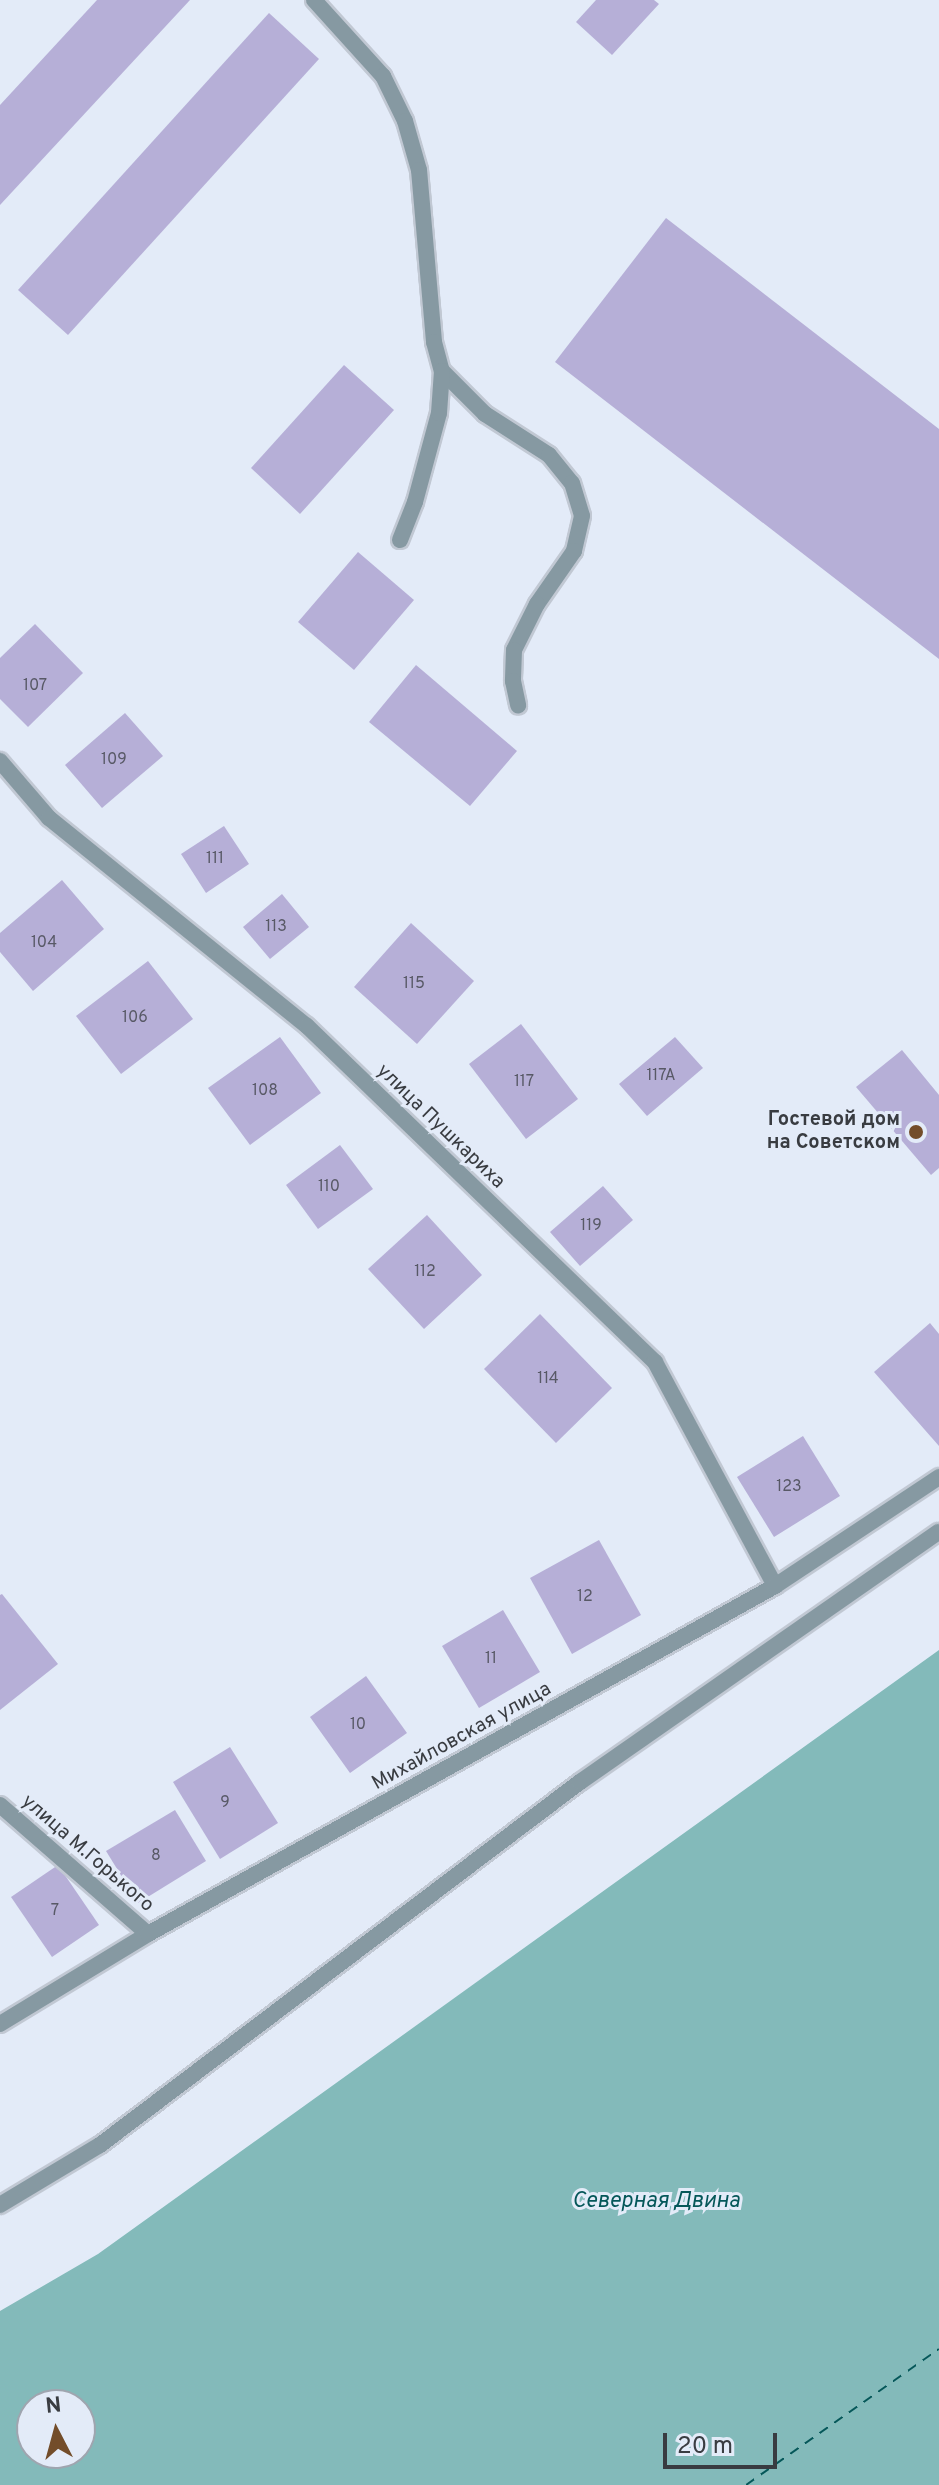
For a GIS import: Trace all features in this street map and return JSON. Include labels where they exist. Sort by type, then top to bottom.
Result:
[{"type":"street","points":[[314,0],[350,36],[383,76],[405,121],[419,170],[434,342],[442,371],[439,413],[415,502],[400,540]]},
{"type":"street","points":[[442,371],[485,414],[549,455],[572,483],[582,516],[574,551],[537,604],[514,650],[513,681],[518,705]]},
{"type":"street","name":"улица Пушкариха","points":[[0,761],[49,818],[307,1026],[655,1362],[775,1586]]},
{"type":"street","name":"Михайловская улица","points":[[0,2024],[148,1934],[775,1586],[939,1477]]},
{"type":"street","points":[[0,2205],[100,2145],[580,1782],[939,1532]]},
{"type":"street","name":"улица М.Горького","points":[[0,1805],[148,1934]]},
{"type":"water","name":"Северная Двина","points":[[939,1650],[939,2485],[0,2485],[0,2311],[98,2254]]},
{"type":"building","points":[[97,0],[190,0],[0,205],[0,105]]},
{"type":"building","points":[[596,0],[654,0],[659,4],[612,55],[576,22]]},
{"type":"building","points":[[269,13],[319,59],[68,335],[18,290]]},
{"type":"building","points":[[666,218],[939,429],[939,659],[555,362]]},
{"type":"building","points":[[344,365],[394,410],[300,514],[251,468]]},
{"type":"building","points":[[358,552],[414,600],[354,670],[298,622]]},
{"type":"building","points":[[35,624],[83,673],[28,727],[0,699],[0,658]]},
{"type":"building","points":[[416,665],[517,751],[470,806],[369,722]]},
{"type":"building","points":[[125,713],[163,756],[102,808],[65,765]]},
{"type":"building","points":[[224,826],[249,864],[206,893],[181,854]]},
{"type":"building","points":[[62,880],[104,929],[33,991],[0,952],[0,933]]},
{"type":"building","points":[[282,894],[309,927],[270,959],[243,927]]},
{"type":"building","points":[[411,923],[474,981],[417,1044],[354,987]]},
{"type":"building","points":[[148,961],[193,1019],[121,1074],[76,1016]]},
{"type":"building","points":[[521,1024],[578,1099],[526,1139],[469,1064]]},
{"type":"building","points":[[280,1037],[321,1093],[250,1145],[208,1088]]},
{"type":"building","points":[[675,1037],[703,1068],[647,1116],[619,1084]]},
{"type":"building","name":"Гостевой дом на Советском","points":[[902,1050],[939,1095],[939,1168],[931,1175],[856,1087]]},
{"type":"building","points":[[340,1145],[373,1189],[318,1229],[286,1185]]},
{"type":"building","points":[[603,1186],[633,1220],[580,1266],[550,1232]]},
{"type":"building","points":[[427,1215],[482,1275],[424,1329],[368,1269]]},
{"type":"building","points":[[540,1314],[612,1388],[556,1443],[484,1369]]},
{"type":"building","points":[[930,1323],[939,1334],[939,1446],[874,1372]]},
{"type":"building","points":[[803,1436],[840,1496],[774,1537],[737,1477]]},
{"type":"building","points":[[599,1540],[641,1615],[572,1654],[530,1578]]},
{"type":"building","points":[[0,1595],[58,1664],[0,1710]]},
{"type":"building","points":[[503,1610],[540,1672],[479,1708],[442,1646]]},
{"type":"building","points":[[366,1676],[407,1733],[350,1773],[310,1717]]},
{"type":"building","points":[[230,1747],[278,1823],[220,1859],[173,1782]]},
{"type":"building","points":[[175,1810],[206,1861],[138,1903],[106,1851]]},
{"type":"building","points":[[58,1865],[99,1925],[52,1957],[11,1897]]},
{"type":"ferry route","points":[[746,2485],[939,2349]]},
{"type":"place","name":"Гостевой дом на Советском","points":[[916,1132]]}]
